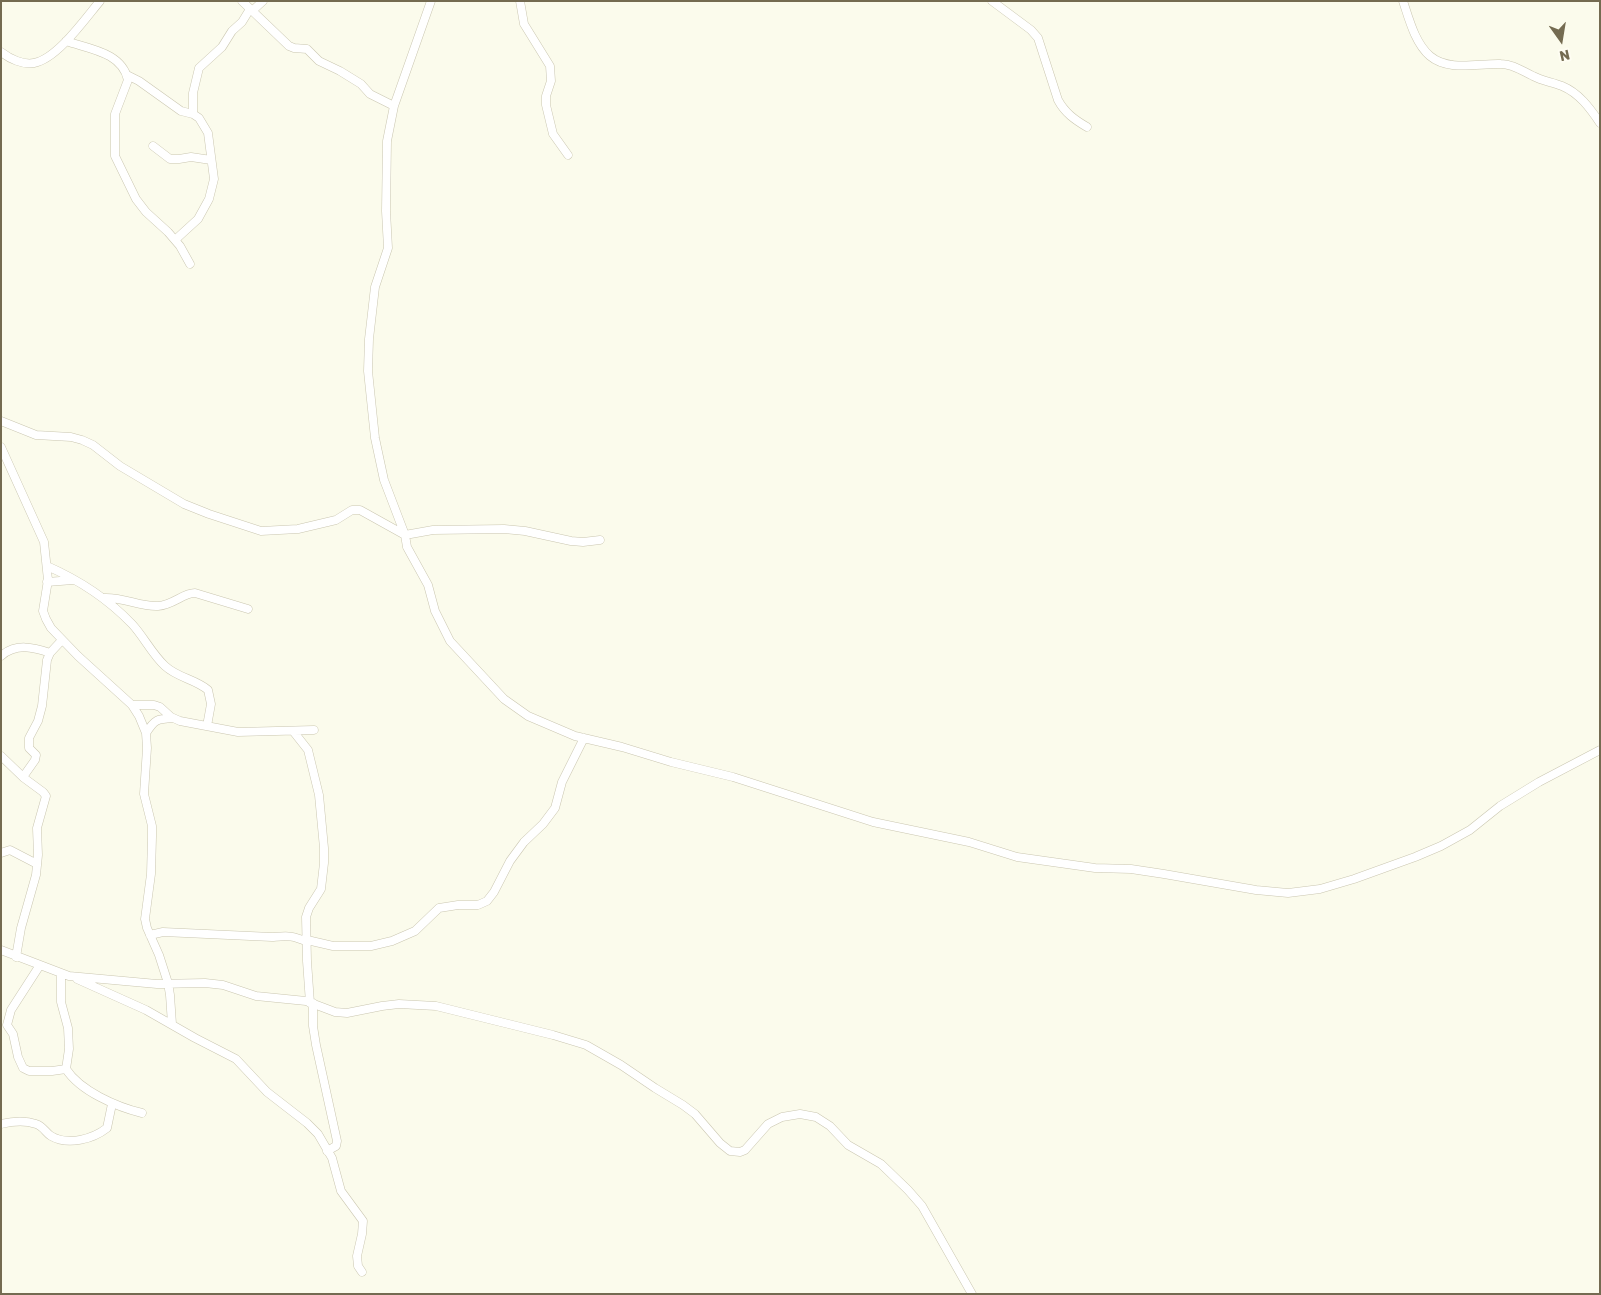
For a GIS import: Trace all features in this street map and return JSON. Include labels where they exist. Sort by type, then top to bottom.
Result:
[{"type":"street","points":[[1,52],[18,61],[34,63],[43,60],[58,50],[100,1]]},
{"type":"street","points":[[242,1],[289,46],[307,49],[319,61],[340,70],[361,84],[370,94],[394,106]]},
{"type":"street","points":[[193,114],[193,93],[199,68],[222,48],[232,31],[251,10],[263,1]]},
{"type":"street","points":[[431,1],[394,106],[387,141],[386,211],[388,248],[375,287],[369,339],[368,371],[375,438],[384,480],[405,535],[407,547],[428,585],[435,612],[450,641],[504,699],[528,716],[575,736],[733,777],[873,822],[969,842],[1017,857],[1095,868],[1131,869],[1256,890],[1288,893],[1320,889],[1354,879],[1441,846],[1470,830],[1500,806],[1539,782],[1600,750]]},
{"type":"street","points":[[520,1],[524,24],[550,66],[551,81],[546,96],[546,105],[553,134],[568,154]]},
{"type":"street","points":[[992,1],[1031,30],[1038,38],[1044,51],[1058,100],[1072,117],[1087,127]]},
{"type":"street","points":[[1403,1],[1414,31],[1424,49],[1432,57],[1443,62],[1455,64],[1501,64],[1514,67],[1533,76],[1563,86],[1578,96],[1600,123]]},
{"type":"street","points":[[66,41],[109,56],[124,66],[128,84],[115,114],[115,156],[136,199],[146,212],[175,240],[190,264]]},
{"type":"street","points":[[127,75],[139,81],[181,111],[193,114],[199,118],[208,134],[214,179],[209,199],[198,219],[175,240]]},
{"type":"street","points":[[153,146],[170,159],[191,157],[210,160]]},
{"type":"street","points":[[1,421],[36,435],[70,437],[82,440],[93,445],[120,466],[184,504],[261,531],[298,529],[336,520],[352,510],[360,510],[405,535],[433,530],[504,529],[525,531],[572,542],[600,540]]},
{"type":"street","points":[[1,449],[44,542],[47,582],[43,611],[52,628],[62,640],[132,705],[146,733],[144,794],[152,826],[152,837],[151,874],[145,919],[168,983],[172,1024]]},
{"type":"street","points":[[47,566],[78,581],[104,598],[131,623],[164,666],[176,675],[201,684],[208,690],[211,704],[207,726]]},
{"type":"street","points":[[47,582],[78,581]]},
{"type":"street","points":[[104,598],[119,598],[158,606],[170,604],[190,593],[195,593],[248,609]]},
{"type":"street","points":[[23,777],[36,760],[36,755],[30,748],[29,738],[38,721],[45,693],[47,660],[50,653],[62,640]]},
{"type":"street","points":[[1,656],[17,647],[34,648],[50,653]]},
{"type":"street","points":[[132,705],[154,705],[180,721],[251,733],[314,730]]},
{"type":"street","points":[[146,733],[155,720],[173,718]]},
{"type":"street","points":[[293,731],[308,750],[319,795],[324,848],[321,889],[308,908],[306,917],[313,1026],[337,1141],[336,1146],[327,1151]]},
{"type":"street","points":[[150,935],[163,932],[272,937],[283,935],[333,946],[371,946],[392,941],[415,931],[440,908],[458,905],[478,905],[487,900],[519,848],[543,824],[555,808],[562,782],[584,738]]},
{"type":"street","points":[[1,756],[46,796],[37,828],[36,875],[21,928],[16,957]]},
{"type":"street","points":[[1,854],[10,850],[37,864]]},
{"type":"street","points":[[1,950],[69,976],[146,1010],[236,1059],[267,1092],[318,1134],[332,1158],[342,1191],[363,1221],[357,1261],[362,1272]]},
{"type":"street","points":[[40,965],[11,1010],[6,1031],[13,1034],[18,1057],[23,1068],[29,1071],[66,1069]]},
{"type":"street","points":[[61,973],[61,1002],[68,1028],[69,1049],[66,1069]]},
{"type":"street","points":[[69,976],[223,985],[256,996],[312,1003],[335,1012],[348,1013],[399,1004],[436,1006],[516,1025],[586,1045],[683,1105],[695,1114],[720,1144],[730,1151],[740,1152],[745,1150],[768,1124],[782,1117],[800,1114],[816,1116],[830,1126],[848,1145],[881,1164],[908,1190],[922,1206],[972,1294]]},
{"type":"street","points":[[66,1069],[75,1079],[104,1100],[142,1113]]},
{"type":"street","points":[[1,1124],[21,1121],[34,1123],[54,1138],[62,1140],[84,1139],[107,1128],[112,1104]]}]
